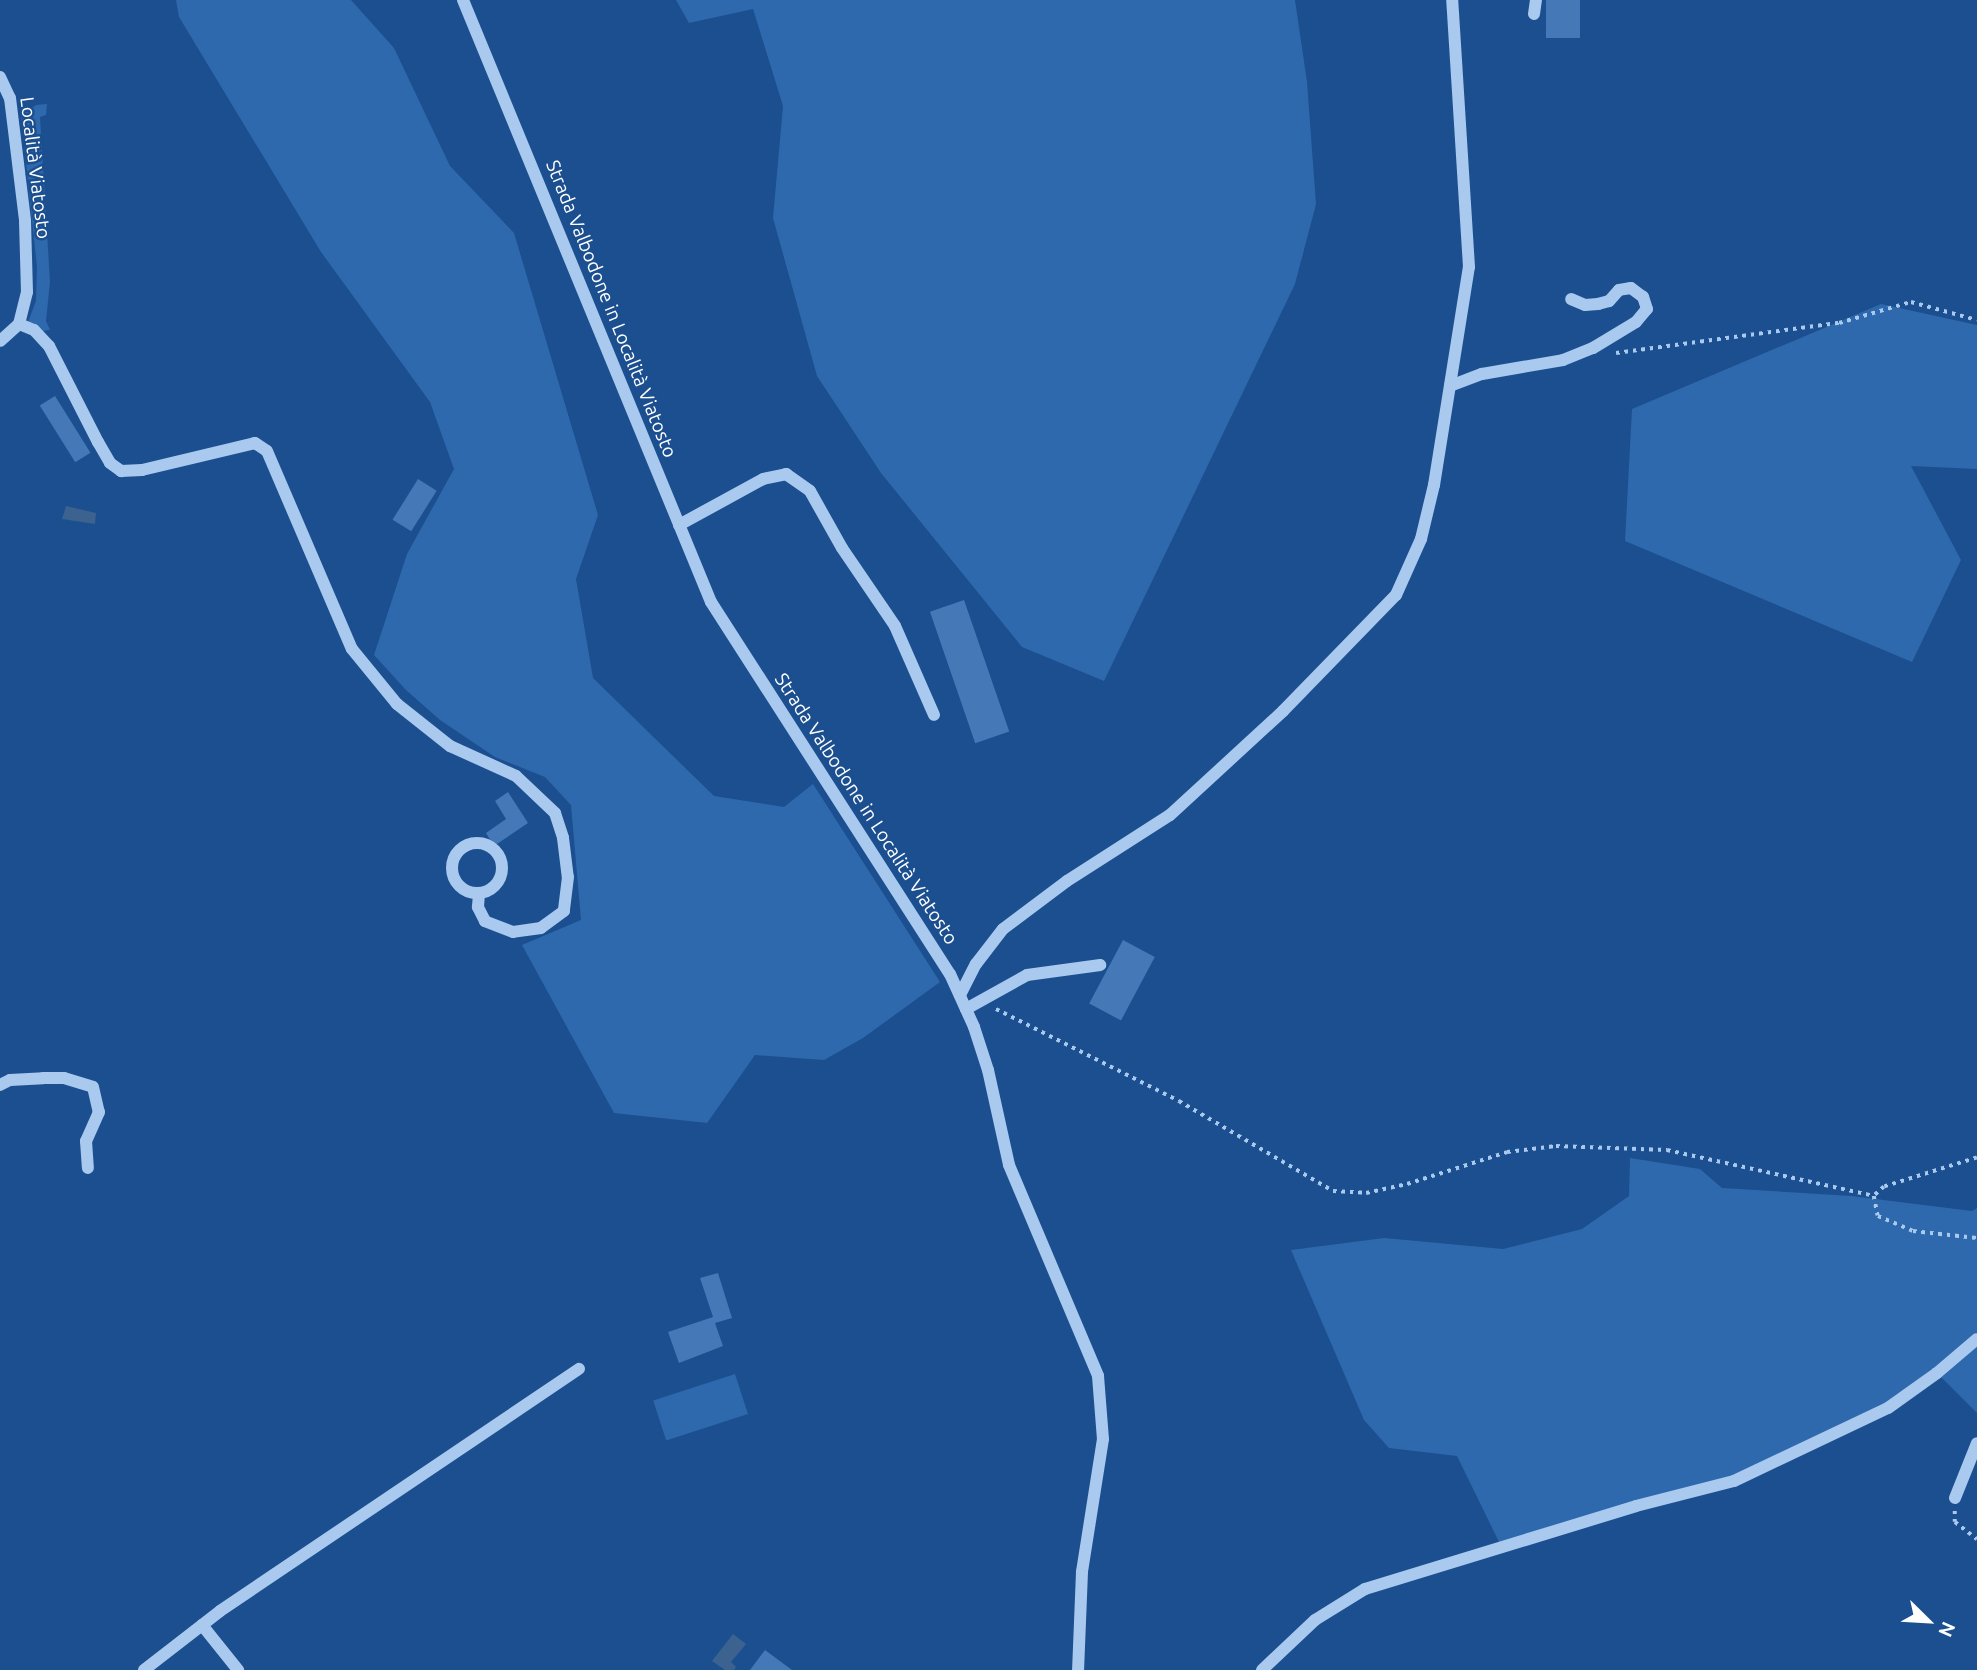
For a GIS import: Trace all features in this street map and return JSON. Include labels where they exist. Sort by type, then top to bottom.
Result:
[{"type":"street","name":"Strada Valbodone in Località Viatosto","points":[[463,0],[711,602],[960,995],[971,1006],[1009,1165],[1098,1376],[1102,1438],[1082,1572],[1078,1670]]},
{"type":"street","points":[[960,995],[976,964],[1003,929],[1067,881],[1170,815],[1283,711],[1396,595],[1421,539],[1469,267],[1452,0]]},
{"type":"street","points":[[1534,14],[1536,0]]},
{"type":"street","name":"Località Viatosto","points":[[0,76],[10,98],[25,221],[27,292],[19,324]]},
{"type":"street","points":[[1450,386],[1482,374],[1563,360],[1593,348],[1636,322],[1647,309],[1643,297],[1631,288],[1619,290],[1609,301],[1598,304],[1585,305],[1572,299]]},
{"type":"street","points":[[0,341],[19,324],[34,330],[49,346],[110,463],[121,471],[142,470],[255,443],[267,451],[352,649],[397,704],[450,746],[516,776],[555,813],[563,838],[568,877],[564,911],[541,928],[513,932],[485,921],[478,906],[479,894]]},
{"type":"street","points":[[679,525],[763,479],[786,474],[810,491],[842,548],[895,626],[934,715]]},
{"type":"street","points":[[486,842],[500,853],[504,871],[495,887],[479,894],[461,889],[452,873],[454,855],[467,843],[486,842]]},
{"type":"street","points":[[971,1006],[1027,975],[1100,965]]},
{"type":"street","points":[[0,1085],[10,1080],[43,1078],[64,1079],[93,1087],[99,1112],[86,1140],[88,1168]]},
{"type":"street","points":[[1262,1670],[1315,1620],[1365,1589],[1636,1506],[1734,1481],[1888,1408],[1937,1373],[1977,1339]]},
{"type":"street","points":[[144,1670],[202,1625],[579,1369]]},
{"type":"street","points":[[1955,1498],[1977,1443]]},
{"type":"street","points":[[202,1625],[238,1670]]},
{"type":"path","points":[[1616,353],[1839,323],[1911,302],[1977,320]]},
{"type":"path","points":[[971,1006],[999,1010],[1061,1040],[1179,1101],[1333,1191],[1366,1192],[1407,1184],[1507,1152],[1556,1146],[1667,1150],[1874,1196]]},
{"type":"path","points":[[1874,1196],[1884,1187],[1977,1158]]},
{"type":"path","points":[[1874,1196],[1878,1216],[1913,1231],[1977,1238]]},
{"type":"path","points":[[1955,1498],[1955,1522],[1977,1539]]},
{"type":"shaded area","points":[[176,0],[351,0],[394,48],[450,166],[514,233],[598,515],[576,579],[593,678],[714,796],[784,807],[813,784],[940,982],[863,1038],[824,1060],[755,1055],[707,1123],[614,1113],[522,945],[581,920],[571,805],[545,777],[495,757],[440,720],[406,690],[374,655],[407,554],[454,469],[430,402],[321,252],[179,17]]},
{"type":"shaded area","points":[[676,0],[1295,0],[1307,82],[1316,204],[1295,284],[1104,681],[1022,647],[881,473],[817,376],[773,218],[783,106],[753,9],[689,23]]},
{"type":"shaded area","points":[[47,104],[46,115],[40,117],[50,282],[46,321],[50,330],[42,331],[28,322],[36,301],[37,267],[21,115],[36,105]]},
{"type":"shaded area","points":[[1881,304],[1977,325],[1977,469],[1911,466],[1961,560],[1912,662],[1625,541],[1632,409]]},
{"type":"shaded area","points":[[66,506],[96,513],[95,524],[62,519]]},
{"type":"shaded area","points":[[1630,1158],[1700,1169],[1722,1188],[1851,1196],[1972,1211],[1977,1208],[1977,1413],[1937,1373],[1888,1408],[1734,1481],[1501,1546],[1457,1456],[1389,1448],[1364,1420],[1291,1250],[1384,1238],[1503,1249],[1582,1229],[1629,1196]]},
{"type":"shaded area","points":[[735,1374],[748,1414],[666,1441],[653,1401]]},
{"type":"shaded area","points":[[733,1634],[746,1644],[731,1662],[736,1667],[734,1670],[725,1670],[712,1661]]},
{"type":"building","points":[[1546,0],[1580,0],[1580,38],[1546,38]]},
{"type":"building","points":[[55,396],[91,453],[75,462],[40,406]]},
{"type":"building","points":[[418,479],[437,491],[411,531],[393,520]]},
{"type":"building","points":[[964,600],[1009,731],[975,743],[930,612]]},
{"type":"building","points":[[508,792],[528,823],[494,846],[486,833],[506,819],[495,801]]},
{"type":"building","points":[[1123,940],[1155,957],[1121,1020],[1089,1004]]},
{"type":"building","points":[[718,1273],[732,1318],[715,1323],[723,1346],[679,1363],[668,1332],[713,1317],[700,1278]]},
{"type":"building","points":[[765,1650],[792,1670],[750,1670]]}]
